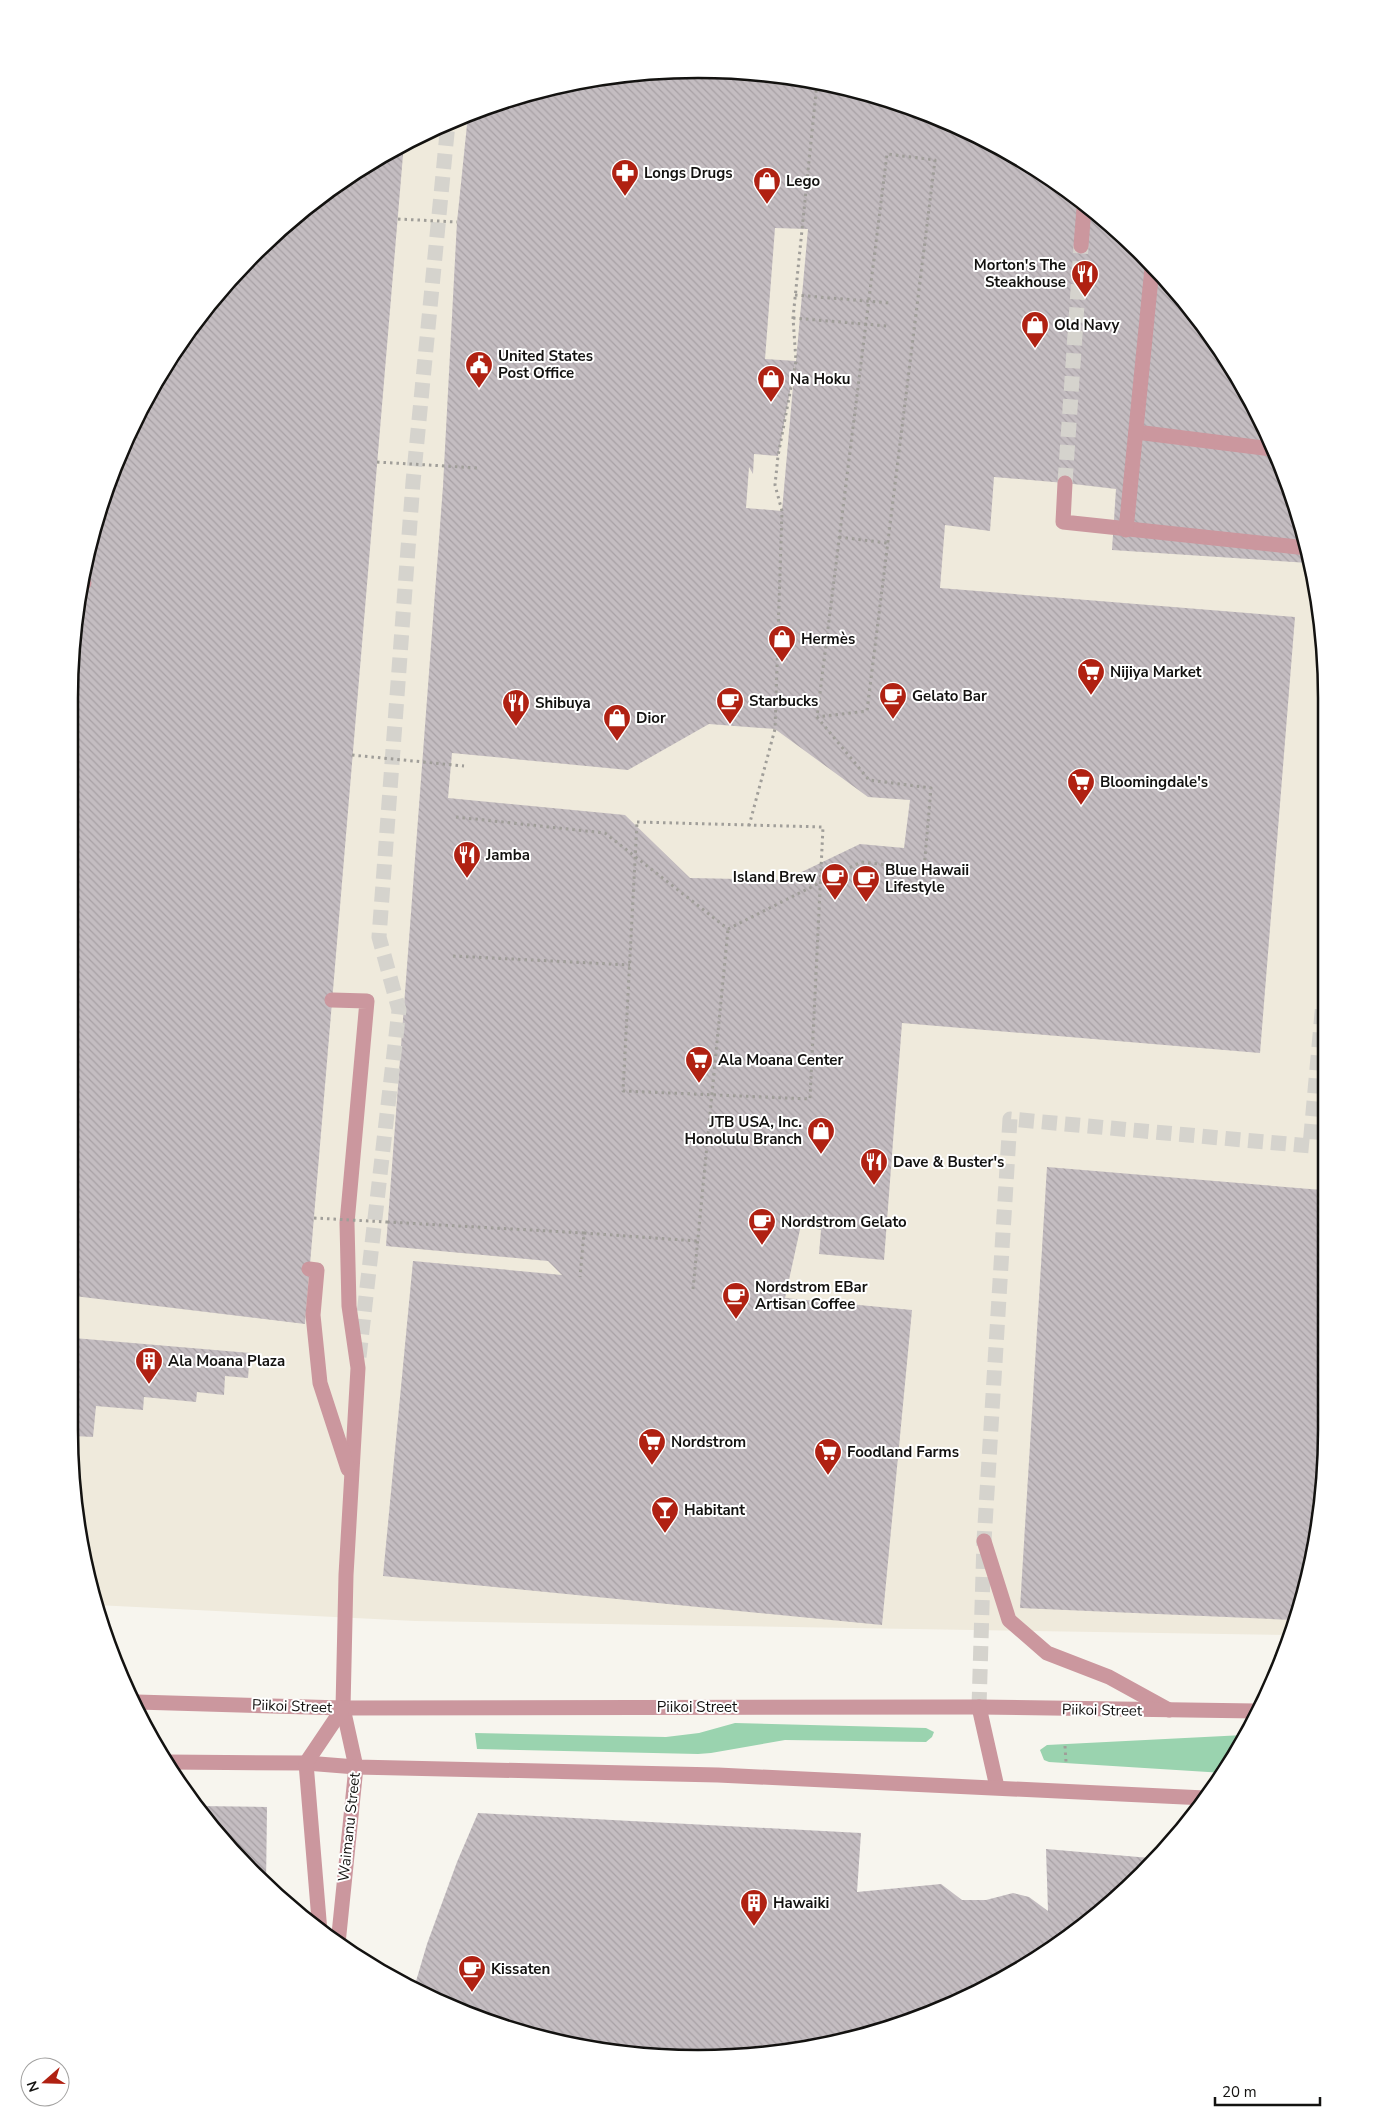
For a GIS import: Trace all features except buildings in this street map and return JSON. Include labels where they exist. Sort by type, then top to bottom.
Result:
[{"type":"street","points":[[1081,246],[1085,214]]},
{"type":"street","points":[[1126,530],[1151,275]]},
{"type":"street","points":[[1136,432],[1265,448]]},
{"type":"street","points":[[1065,483],[1063,522],[1299,547]]},
{"type":"street","name":"Waimanu Street","points":[[332,1000],[367,1001],[347,1222],[349,1306],[358,1368],[346,1575],[343,1708],[356,1767],[339,1935]]},
{"type":"street","points":[[309,1269],[317,1270],[313,1315],[320,1383],[351,1478]]},
{"type":"street","points":[[984,1541],[1009,1620],[1047,1653],[1109,1677],[1171,1711]]},
{"type":"street","name":"Piikoi Street","points":[[140,1702],[343,1708],[979,1707],[1250,1711]]},
{"type":"street","points":[[979,1707],[997,1787]]},
{"type":"street","points":[[306,1764],[343,1708]]},
{"type":"street","points":[[175,1762],[718,1775],[1196,1798]]},
{"type":"street","name":"Waimanu Street","points":[[306,1764],[319,1920]]},
{"type":"path","points":[[749,826],[776,729],[782,511],[775,485],[778,456],[796,361],[793,318],[816,89]]},
{"type":"path","points":[[728,929],[861,862],[924,869],[931,788],[869,780],[817,717],[887,154],[934,160],[867,711],[817,717]]},
{"type":"path","points":[[398,219],[457,222]]},
{"type":"path","points":[[795,294],[890,303]]},
{"type":"path","points":[[793,318],[887,326]]},
{"type":"path","points":[[378,462],[478,468]]},
{"type":"path","points":[[839,537],[887,543]]},
{"type":"path","points":[[352,755],[464,766]]},
{"type":"path","points":[[456,816],[605,833],[728,929]]},
{"type":"path","points":[[637,822],[823,827],[810,1100],[623,1091],[630,965],[637,822]]},
{"type":"path","points":[[711,1095],[694,1278],[693,1289],[728,929]]},
{"type":"path","points":[[453,956],[630,965]]},
{"type":"path","points":[[314,1218],[697,1241]]},
{"type":"path","points":[[580,1277],[584,1233]]},
{"type":"path","points":[[1065,1746],[1066,1762]]},
{"type":"shaded area","name":"Ala Moana Center","points":[[712,78],[778,83],[818,89],[897,110],[972,141],[1042,182],[1106,231],[1136,259],[1164,289],[1213,353],[1254,423],[1285,498],[1306,577],[1316,657],[1318,698],[1318,1430],[1312,1510],[1306,1550],[1283,1635],[415,1621],[103,1605],[89,1550],[79,1470],[77,1430],[77,698],[79,657],[89,577],[110,498],[141,423],[182,353],[231,289],[289,231],[353,182],[423,141],[498,110],[577,89],[598,86]]},
{"type":"green space","points":[[735,1723],[926,1728],[934,1732],[932,1737],[926,1742],[785,1740],[698,1754],[477,1749],[475,1733],[666,1737],[699,1733]]},
{"type":"green space","points":[[1237,1735],[1214,1772],[1049,1762],[1044,1760],[1040,1750],[1047,1745]]},
{"type":"tunnel","points":[[359,1357],[399,1010],[379,937],[413,482],[447,131]]},
{"type":"tunnel","points":[[1065,483],[1081,246]]},
{"type":"tunnel","points":[[979,1707],[984,1541],[1010,1119],[1310,1146],[1318,1057]]},
{"type":"place","name":"Longs Drugs","points":[[625,197]]},
{"type":"place","name":"Lego","points":[[767,205]]},
{"type":"place","name":"Morton's The Steakhouse","points":[[1085,298]]},
{"type":"place","name":"Old Navy","points":[[1035,349]]},
{"type":"place","name":"United States Post Office","points":[[479,389]]},
{"type":"place","name":"Na Hoku","points":[[771,403]]},
{"type":"place","name":"Hermès","points":[[782,663]]},
{"type":"place","name":"Nijiya Market","points":[[1091,696]]},
{"type":"place","name":"Gelato Bar","points":[[893,720]]},
{"type":"place","name":"Starbucks","points":[[730,725]]},
{"type":"place","name":"Shibuya","points":[[516,727]]},
{"type":"place","name":"Dior","points":[[617,742]]},
{"type":"place","name":"Bloomingdale's","points":[[1081,806]]},
{"type":"place","name":"Jamba","points":[[467,879]]},
{"type":"place","name":"Island Brew","points":[[835,901]]},
{"type":"place","name":"Blue Hawaii Lifestyle","points":[[866,903]]},
{"type":"place","name":"Ala Moana Center","points":[[699,1084]]},
{"type":"place","name":"JTB USA, Inc. Honolulu Branch","points":[[821,1155]]},
{"type":"place","name":"Dave & Buster's","points":[[874,1186]]},
{"type":"place","name":"Nordstrom Gelato","points":[[762,1246]]},
{"type":"place","name":"Nordstrom EBar Artisan Coffee","points":[[736,1320]]},
{"type":"place","name":"Ala Moana Plaza","points":[[149,1385]]},
{"type":"place","name":"Nordstrom","points":[[652,1466]]},
{"type":"place","name":"Foodland Farms","points":[[828,1476]]},
{"type":"place","name":"Habitant","points":[[665,1534]]},
{"type":"place","name":"Hawaiki","points":[[754,1927]]},
{"type":"place","name":"Kissaten","points":[[472,1993]]}]
